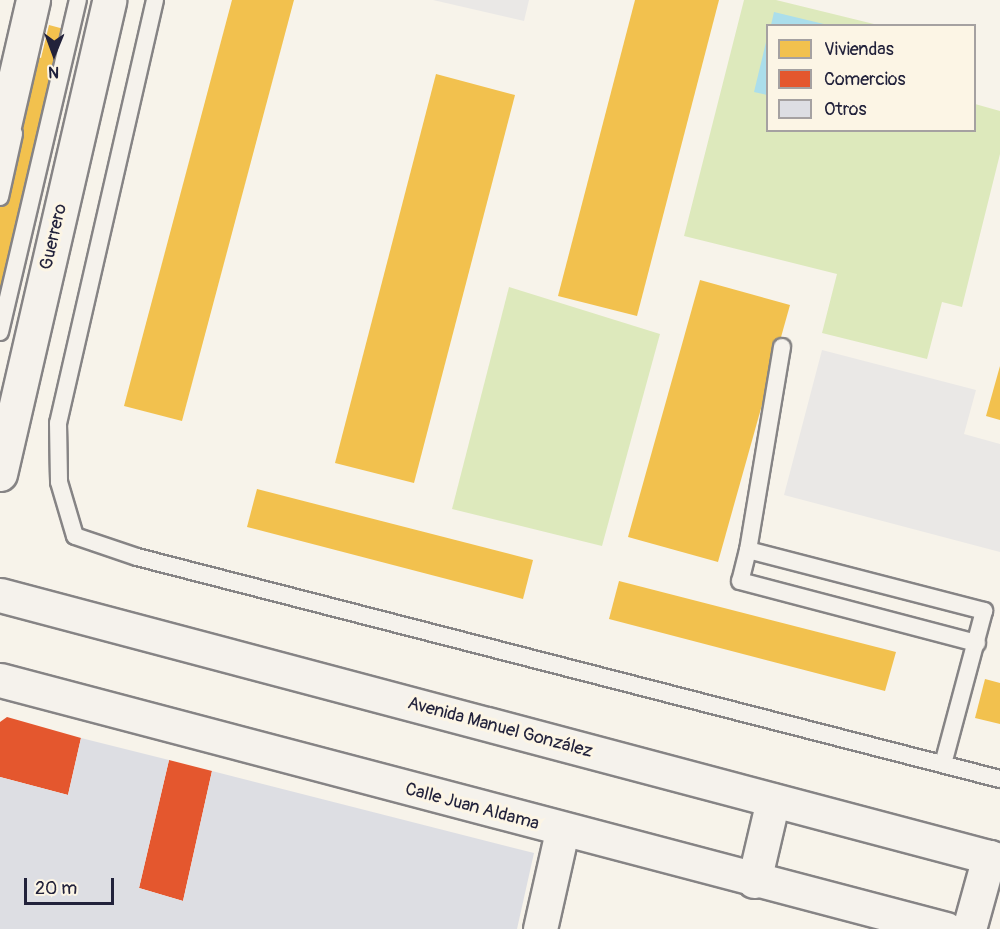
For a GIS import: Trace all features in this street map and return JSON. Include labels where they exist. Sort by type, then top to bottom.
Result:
[{"type":"main road","points":[[0,143],[33,0]]},
{"type":"main road","name":"Guerrero","points":[[0,474],[109,0]]},
{"type":"main road","name":"Avenida Manuel González","points":[[0,596],[994,858]]},
{"type":"main road","name":"Calle Juan Aldama","points":[[0,680],[562,831],[946,929]]},
{"type":"main road","points":[[754,881],[773,800]]},
{"type":"main road","points":[[540,929],[562,831]]},
{"type":"main road","points":[[969,929],[994,858]]},
{"type":"lane","points":[[0,197],[48,0]]},
{"type":"lane","points":[[0,332],[78,0]]},
{"type":"lane","points":[[155,0],[58,423],[59,482],[75,536],[149,560],[1000,779]]},
{"type":"lane","points":[[782,348],[748,550],[740,581],[977,643]]},
{"type":"lane","points":[[748,550],[984,611],[943,764]]},
{"type":"shaded area","points":[[433,0],[529,0],[524,21]]},
{"type":"shaded area","points":[[822,350],[976,390],[964,434],[1000,444],[1000,552],[784,495]]},
{"type":"green space","points":[[744,0],[776,0],[874,24],[766,24],[766,132],[976,132],[976,104],[1000,111],[1000,154],[962,307],[942,302],[927,359],[822,333],[837,274],[684,236]]},
{"type":"green space","points":[[509,287],[660,334],[602,546],[452,509]]},
{"type":"water","points":[[774,12],[824,24],[771,24]]},
{"type":"water","points":[[766,42],[766,95],[754,92]]},
{"type":"building: Viviendas","points":[[232,0],[294,0],[182,421],[124,406]]},
{"type":"building: Viviendas","points":[[635,0],[719,0],[637,316],[558,296]]},
{"type":"building: Viviendas","points":[[49,25],[64,29],[0,337],[0,193],[32,56],[41,58]]},
{"type":"building: Viviendas","points":[[436,74],[515,95],[414,483],[335,463]]},
{"type":"building: Viviendas","points":[[700,280],[790,305],[718,562],[628,537]]},
{"type":"building: Viviendas","points":[[1000,366],[1000,420],[986,416]]},
{"type":"building: Viviendas","points":[[257,489],[533,560],[523,599],[247,527]]},
{"type":"building: Viviendas","points":[[619,581],[896,652],[885,691],[609,619]]},
{"type":"building: Viviendas","points":[[985,679],[1000,683],[1000,724],[975,718]]},
{"type":"building: Comercios","points":[[7,717],[81,738],[68,795],[0,777],[0,722]]},
{"type":"building: Comercios","points":[[169,760],[212,771],[183,901],[139,888]]},
{"type":"building: Otros","points":[[81,738],[169,760],[139,888],[183,901],[212,771],[534,853],[517,929],[0,929],[0,777],[68,795]]}]
